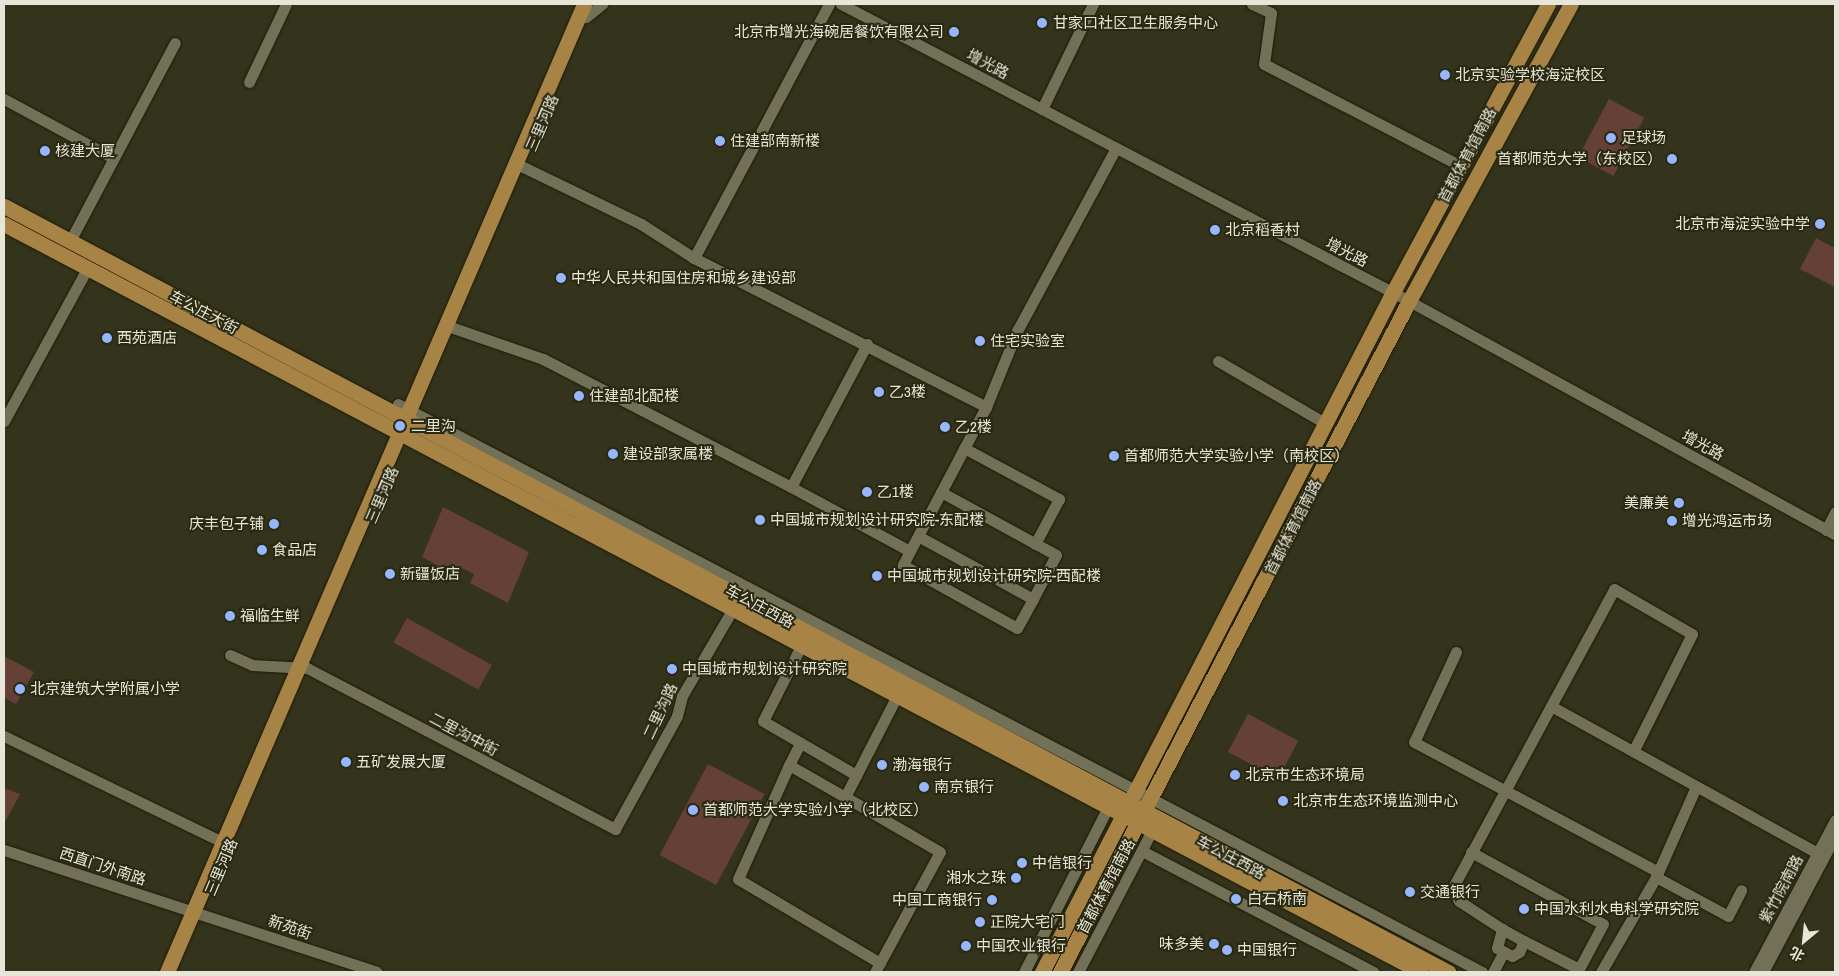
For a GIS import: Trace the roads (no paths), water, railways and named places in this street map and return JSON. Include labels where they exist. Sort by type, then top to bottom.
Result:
[{"type":"main road","name":"首都体育馆南路","points":[[1042,972],[1393,292],[1548,4]]},
{"type":"main road","name":"首都体育馆南路","points":[[1060,972],[1150,821],[1154,798],[1409,301],[1571,4]]},
{"type":"main road","name":"三里河路","points":[[167,972],[198,911],[303,668],[407,419],[523,167],[587,8]]},
{"type":"main road","name":"车公庄大街","points":[[4,206],[407,419]]},
{"type":"main road","name":"车公庄大街","points":[[4,224],[86,269],[407,419]]},
{"type":"main road","name":"车公庄西路","points":[[407,419],[1111,801]]},
{"type":"main road","name":"车公庄西路","points":[[407,419],[734,607],[802,644],[1111,801]]},
{"type":"main road","points":[[526,470],[544,492]]},
{"type":"main road","name":"三里河路","points":[[176,972],[222,842],[303,668]]},
{"type":"main road","points":[[1111,801],[1150,821]]},
{"type":"main road","name":"车公庄西路","points":[[1150,821],[1421,972]]},
{"type":"main road","name":"车公庄西路","points":[[1150,821],[1448,972]]},
{"type":"street","points":[[249,82],[286,4]]},
{"type":"street","name":"三里河路","points":[[587,8],[602,4]]},
{"type":"street","points":[[694,258],[829,4]]},
{"type":"street","name":"增光路","points":[[841,4],[1393,292],[1830,532]]},
{"type":"street","points":[[1042,109],[1093,4]]},
{"type":"street","points":[[1252,4],[1271,14],[1264,64],[1461,166]]},
{"type":"street","points":[[70,241],[175,43]]},
{"type":"street","points":[[4,99],[113,158]]},
{"type":"street","points":[[941,492],[1056,555],[1017,628],[903,566],[910,551],[964,448],[986,407],[1017,331],[1116,148]]},
{"type":"street","points":[[523,167],[641,224],[694,258],[867,344],[986,407]]},
{"type":"street","points":[[4,421],[86,269]]},
{"type":"street","points":[[449,327],[543,359],[791,487],[910,551]]},
{"type":"street","points":[[791,487],[867,344]]},
{"type":"street","points":[[1218,361],[1325,423]]},
{"type":"street","points":[[407,419],[526,470],[1137,789],[1482,972]]},
{"type":"street","points":[[964,448],[1058,499],[1035,544]]},
{"type":"street","points":[[1830,532],[1835,512]]},
{"type":"street","points":[[918,536],[1033,599]]},
{"type":"street","points":[[1471,852],[1603,924],[1579,969],[1502,929],[1460,901],[1452,889],[1471,852],[1503,792],[1614,588],[1692,634],[1634,750]]},
{"type":"street","name":"二里沟路","points":[[615,829],[677,716],[682,696],[734,607]]},
{"type":"street","points":[[802,644],[763,721],[856,775]]},
{"type":"street","points":[[1456,652],[1414,742],[1657,874],[1728,916],[1741,890]]},
{"type":"street","points":[[230,655],[252,665],[303,668]]},
{"type":"street","name":"二里沟中街","points":[[303,668],[615,829]]},
{"type":"street","points":[[845,797],[898,694]]},
{"type":"street","points":[[1551,706],[1634,750],[1695,789],[1817,853]]},
{"type":"street","points":[[4,736],[222,842]]},
{"type":"street","points":[[789,765],[940,852],[877,968],[738,879],[761,834],[765,810],[800,743]]},
{"type":"street","points":[[1600,972],[1657,874],[1695,789]]},
{"type":"street","points":[[1024,972],[1111,801]]},
{"type":"street","name":"紫竹院南路","points":[[1754,972],[1835,820]]},
{"type":"street","name":"首都体育馆南路","points":[[1078,972],[1142,851],[1150,821]]},
{"type":"street","name":"紫竹院南路","points":[[1762,972],[1835,836]]},
{"type":"street","name":"西直门外南路","points":[[4,850],[198,911]]},
{"type":"street","points":[[1142,851],[1373,972]]},
{"type":"street","name":"新苑街","points":[[198,911],[377,972]]},
{"type":"street","points":[[1502,929],[1496,941],[1503,953]]},
{"type":"street","points":[[1503,953],[1519,952],[1524,941]]},
{"type":"street","points":[[1493,972],[1503,953]]},
{"type":"place","name":"甘家口社区卫生服务中心","points":[[1042,23]]},
{"type":"place","name":"北京市增光海碗居餐饮有限公司","points":[[954,32]]},
{"type":"place","name":"北京实验学校海淀校区","points":[[1445,75]]},
{"type":"place","name":"足球场","points":[[1611,138]]},
{"type":"place","name":"住建部南新楼","points":[[720,141]]},
{"type":"place","name":"核建大厦","points":[[45,151]]},
{"type":"place","name":"首都师范大学（东校区）","points":[[1672,159]]},
{"type":"place","name":"北京市海淀实验中学","points":[[1820,224]]},
{"type":"place","name":"北京稻香村","points":[[1215,230]]},
{"type":"place","name":"中华人民共和国住房和城乡建设部","points":[[561,278]]},
{"type":"place","name":"西苑酒店","points":[[107,338]]},
{"type":"place","name":"住宅实验室","points":[[980,341]]},
{"type":"place","name":"乙3楼","points":[[879,392]]},
{"type":"place","name":"住建部北配楼","points":[[579,396]]},
{"type":"place","name":"二里沟","points":[[400,426]]},
{"type":"place","name":"乙2楼","points":[[945,427]]},
{"type":"place","name":"建设部家属楼","points":[[613,454]]},
{"type":"place","name":"首都师范大学实验小学（南校区）","points":[[1114,456]]},
{"type":"place","name":"乙1楼","points":[[867,492]]},
{"type":"place","name":"美廉美","points":[[1679,503]]},
{"type":"place","name":"中国城市规划设计研究院-东配楼","points":[[760,520]]},
{"type":"place","name":"增光鸿运市场","points":[[1672,521]]},
{"type":"place","name":"庆丰包子铺","points":[[274,524]]},
{"type":"place","name":"食品店","points":[[262,550]]},
{"type":"place","name":"新疆饭店","points":[[390,574]]},
{"type":"place","name":"中国城市规划设计研究院-西配楼","points":[[877,576]]},
{"type":"place","name":"福临生鲜","points":[[230,616]]},
{"type":"place","name":"中国城市规划设计研究院","points":[[672,669]]},
{"type":"place","name":"北京建筑大学附属小学","points":[[20,689]]},
{"type":"place","name":"五矿发展大厦","points":[[346,762]]},
{"type":"place","name":"渤海银行","points":[[882,765]]},
{"type":"place","name":"北京市生态环境局","points":[[1235,775]]},
{"type":"place","name":"南京银行","points":[[924,787]]},
{"type":"place","name":"北京市生态环境监测中心","points":[[1283,801]]},
{"type":"place","name":"首都师范大学实验小学（北校区）","points":[[693,810]]},
{"type":"place","name":"中信银行","points":[[1022,863]]},
{"type":"place","name":"湘水之珠","points":[[1016,878]]},
{"type":"place","name":"交通银行","points":[[1410,892]]},
{"type":"place","name":"白石桥南","points":[[1236,899]]},
{"type":"place","name":"中国工商银行","points":[[992,900]]},
{"type":"place","name":"中国水利水电科学研究院","points":[[1524,909]]},
{"type":"place","name":"正院大宅门","points":[[980,922]]},
{"type":"place","name":"味多美","points":[[1214,944]]},
{"type":"place","name":"中国农业银行","points":[[966,946]]},
{"type":"place","name":"中国银行","points":[[1227,950]]}]
